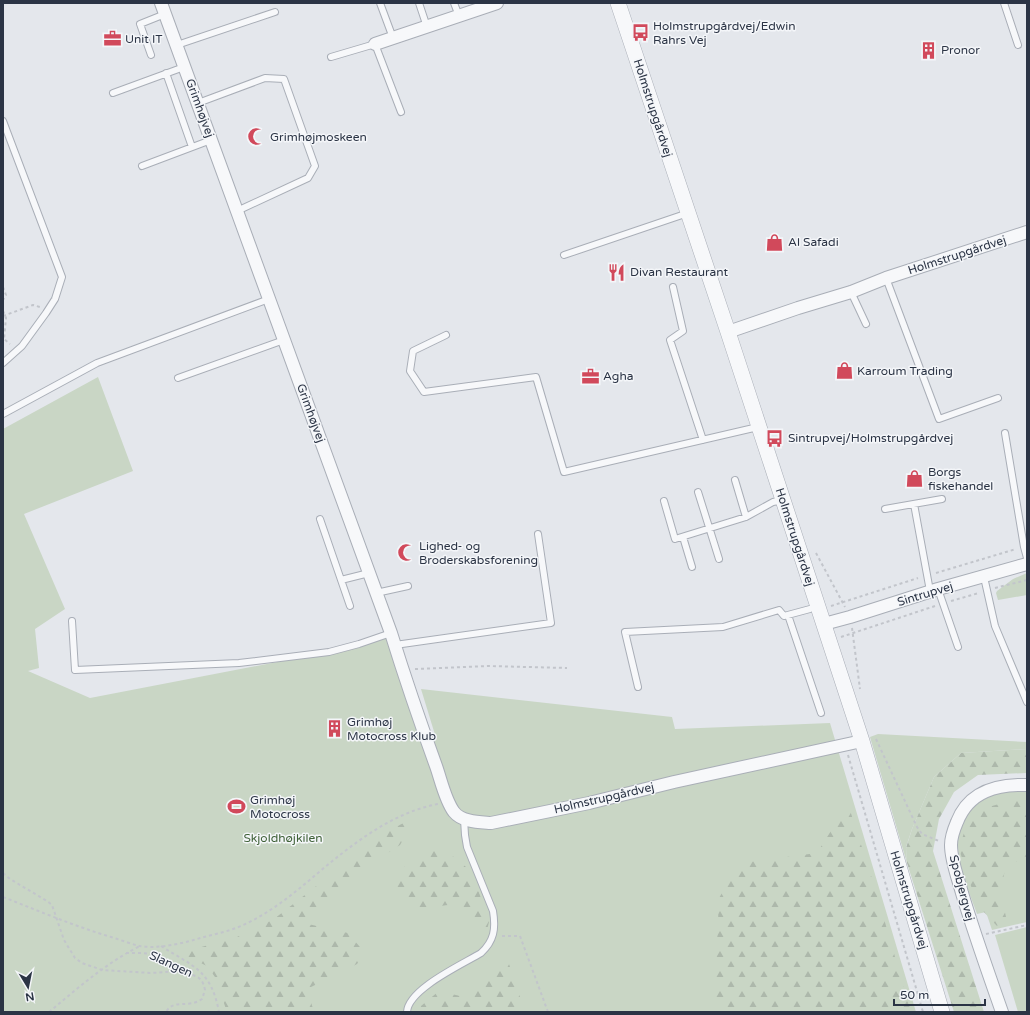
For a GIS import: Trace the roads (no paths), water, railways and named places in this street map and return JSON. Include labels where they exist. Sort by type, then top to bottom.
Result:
[{"type":"street","points":[[375,44],[496,3]]},
{"type":"street","name":"Holmstrupgårdvej","points":[[618,3],[824,624],[869,739],[942,1012]]},
{"type":"street","name":"Grimhøjvej","points":[[163,9],[391,633],[402,670],[449,803],[454,813],[464,819]]},
{"type":"street","name":"Holmstrupgårdvej","points":[[728,332],[1027,232]]},
{"type":"street","name":"Sintrupvej","points":[[824,624],[934,590],[1027,564]]},
{"type":"street","name":"Holmstrupgårdvej","points":[[464,819],[476,822],[491,823],[513,819],[589,803],[688,778],[869,739]]},
{"type":"street","name":"Spobjergvej","points":[[1002,1012],[975,937],[954,866],[951,846],[959,815],[978,794],[998,787],[1027,785]]},
{"type":"lane","points":[[380,3],[393,38]]},
{"type":"lane","points":[[419,3],[427,26]]},
{"type":"lane","points":[[454,3],[459,16]]},
{"type":"lane","points":[[1004,3],[1018,45]]},
{"type":"lane","points":[[151,55],[140,24],[163,9]]},
{"type":"lane","points":[[177,45],[275,12]]},
{"type":"lane","points":[[331,57],[375,44],[401,112]]},
{"type":"lane","points":[[113,92],[184,67]]},
{"type":"lane","points":[[166,73],[192,147]]},
{"type":"lane","points":[[198,103],[265,78],[284,79],[315,166],[308,178],[237,211]]},
{"type":"lane","points":[[3,121],[62,277],[55,298],[48,311],[22,346],[3,363]]},
{"type":"lane","points":[[142,166],[211,140]]},
{"type":"lane","points":[[564,255],[688,213]]},
{"type":"lane","points":[[886,278],[938,419],[998,398]]},
{"type":"lane","points":[[673,287],[684,331],[670,340],[703,440]]},
{"type":"lane","points":[[851,292],[866,324]]},
{"type":"lane","points":[[3,414],[97,363],[269,299]]},
{"type":"lane","points":[[446,335],[413,351],[410,371],[424,392],[536,378],[564,472],[758,427]]},
{"type":"lane","points":[[178,378],[284,340]]},
{"type":"lane","points":[[1005,434],[1027,558]]},
{"type":"lane","points":[[735,480],[746,517]]},
{"type":"lane","points":[[698,492],[718,559]]},
{"type":"lane","points":[[885,510],[942,499]]},
{"type":"lane","points":[[664,501],[676,539],[746,517],[773,502],[783,500]]},
{"type":"lane","points":[[914,504],[934,590],[958,648]]},
{"type":"lane","points":[[320,519],[350,606]]},
{"type":"lane","points":[[394,645],[551,623],[538,534]]},
{"type":"lane","points":[[683,537],[692,567]]},
{"type":"lane","points":[[341,580],[369,573]]},
{"type":"lane","points":[[984,577],[995,626],[1027,702]]},
{"type":"lane","points":[[376,593],[408,586]]},
{"type":"lane","points":[[638,687],[625,632],[723,627],[779,610],[784,616],[810,609]]},
{"type":"lane","points":[[788,615],[821,713]]},
{"type":"lane","points":[[72,621],[75,670],[240,663],[329,652],[391,633]]},
{"type":"lane","points":[[407,1012],[407,1009],[414,998],[425,986],[481,953],[488,946],[493,936],[495,921],[493,911],[468,847],[464,819]]},
{"type":"place","name":"Holmstrupgårdvej/Edwin Rahrs Vej","points":[[640,33]]},
{"type":"place","name":"Unit IT","points":[[112,39]]},
{"type":"place","name":"Pronor","points":[[928,50]]},
{"type":"place","name":"Grimhøjmoskeen","points":[[257,137]]},
{"type":"place","name":"Al Safadi","points":[[775,242]]},
{"type":"place","name":"Divan Restaurant","points":[[617,272]]},
{"type":"place","name":"Karroum Trading","points":[[844,371]]},
{"type":"place","name":"Agha","points":[[590,376]]},
{"type":"place","name":"Sintrupvej/Holmstrupgårdvej","points":[[775,438]]},
{"type":"place","name":"Borgs fiskehandel","points":[[915,479]]},
{"type":"place","name":"Lighed- og Broderskabsforening","points":[[406,553]]},
{"type":"place","name":"Grimhøj Motocross Klub","points":[[334,729]]},
{"type":"place","name":"Grimhøj Motocross","points":[[237,807]]},
{"type":"park label","name":"Skjoldhøjkilen","points":[[283,838]]}]
